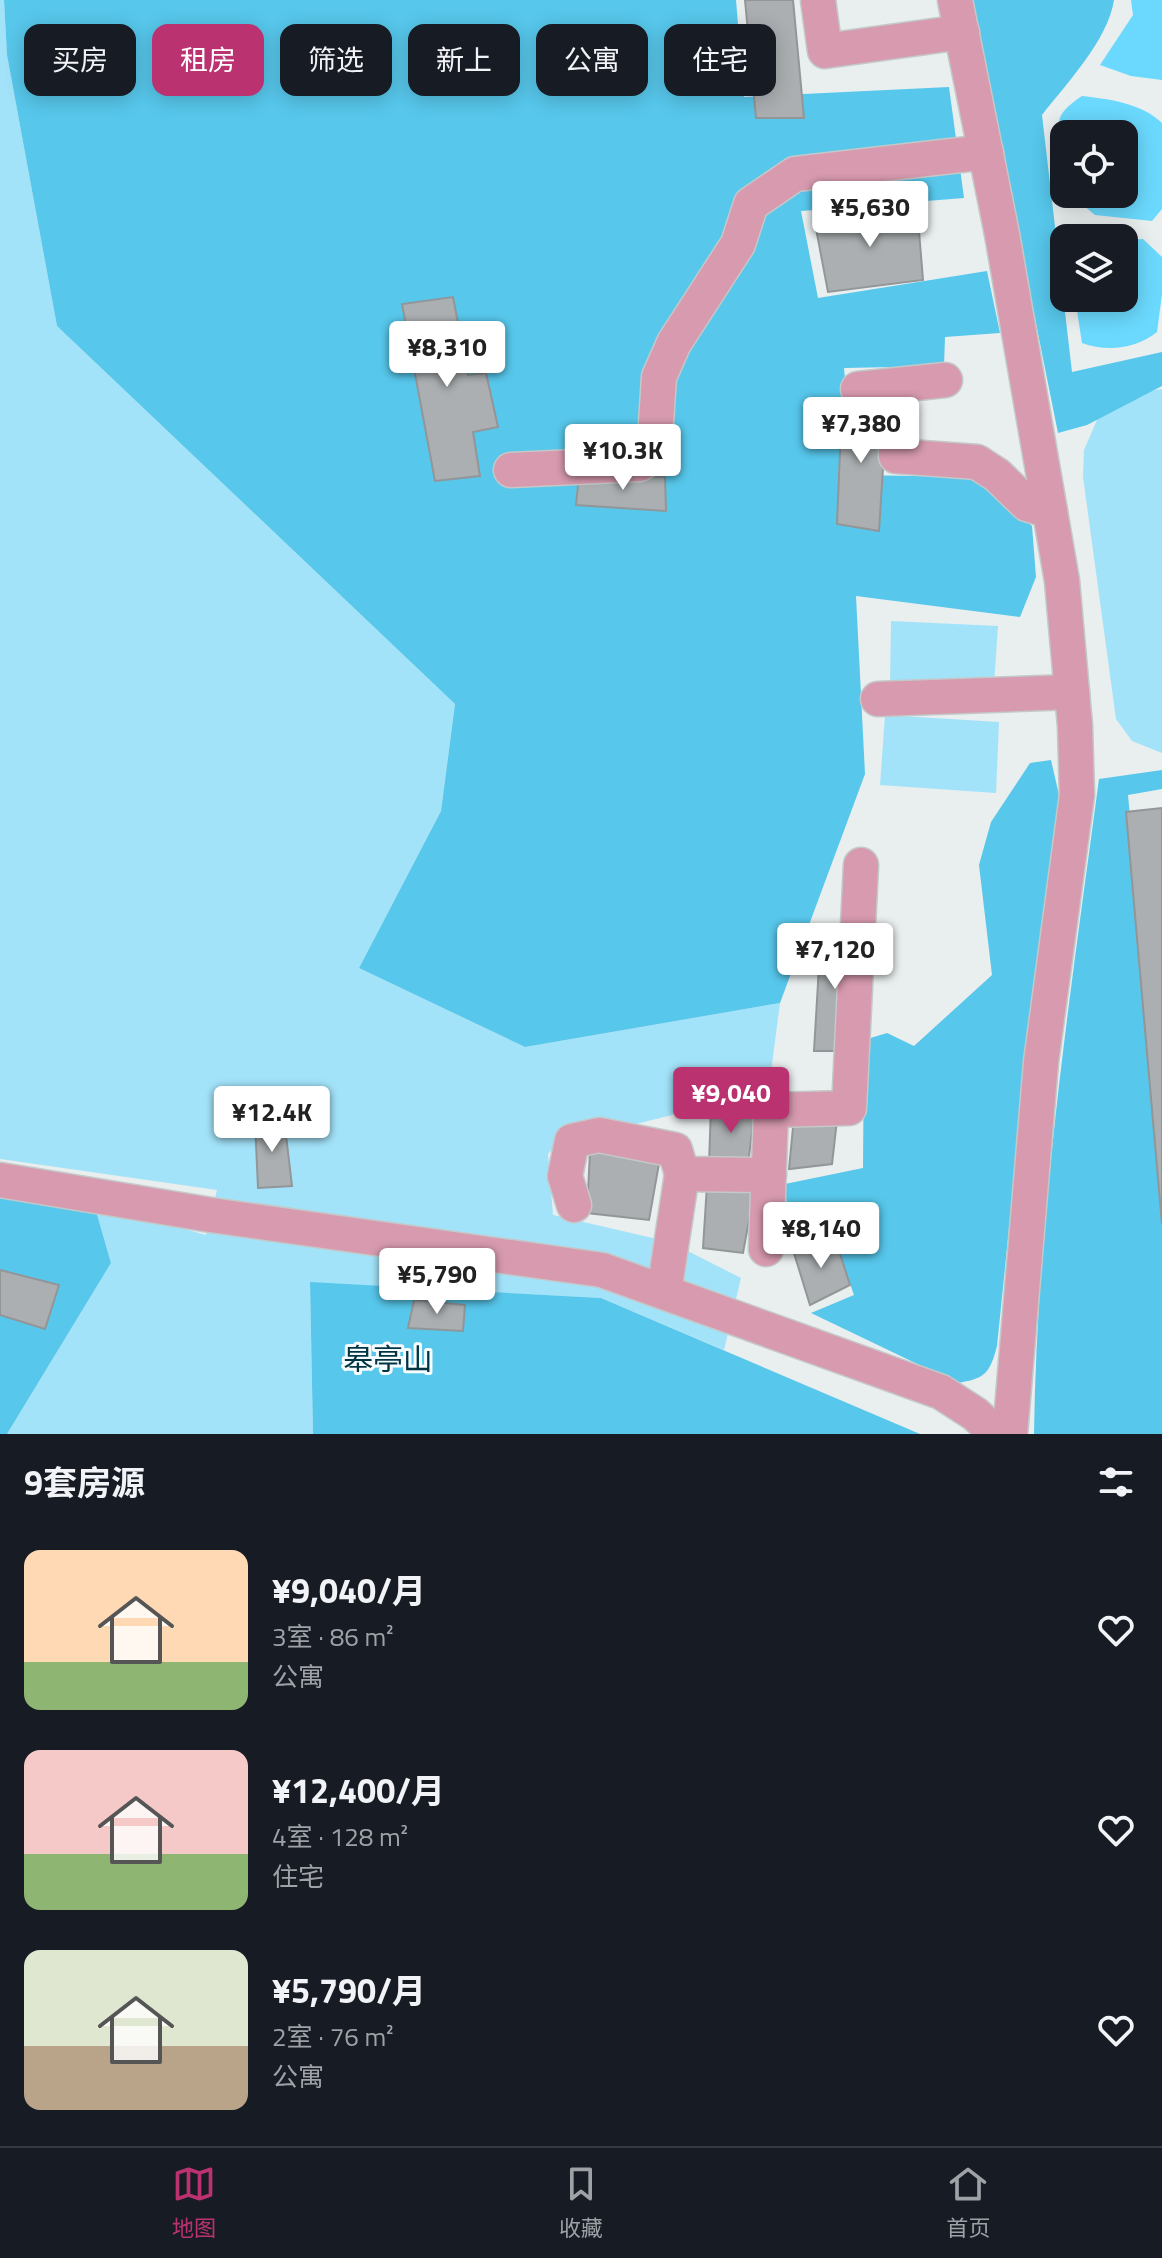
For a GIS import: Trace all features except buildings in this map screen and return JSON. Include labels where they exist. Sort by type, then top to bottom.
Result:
[{"type":"street","points":[[818,0],[825,51],[958,16],[986,152],[1062,581],[1077,795],[1041,1062],[1010,1434]]},
{"type":"street","points":[[511,470],[640,464],[654,454],[659,377],[674,343],[738,244],[751,204],[795,174],[986,152]]},
{"type":"street","points":[[858,389],[945,380]]},
{"type":"street","points":[[897,387],[896,456],[977,462],[997,475],[1027,504],[1050,511]]},
{"type":"street","points":[[878,699],[1072,692]]},
{"type":"street","points":[[766,1249],[771,1110],[849,1108],[861,865]]},
{"type":"street","points":[[574,1205],[565,1176],[572,1141],[599,1135],[675,1150],[682,1174],[664,1292]]},
{"type":"street","points":[[682,1174],[769,1175]]},
{"type":"street","points":[[0,1180],[211,1215],[602,1270],[941,1392],[975,1414],[997,1434]]},
{"type":"shaded area","points":[[0,0],[4,0],[7,55],[57,326],[455,704],[441,811],[359,968],[525,1047],[780,1003],[769,1087],[714,1085],[672,1115],[632,1125],[576,1122],[548,1154],[553,1215],[670,1242],[741,1278],[724,1350],[601,1298],[310,1283],[313,1434],[7,1434],[111,1263],[94,1204],[206,1235],[217,1190],[0,1159]]},
{"type":"shaded area","points":[[1131,0],[1162,0],[1162,80],[1131,76],[1100,65],[1133,15]]},
{"type":"shaded area","points":[[1082,96],[1114,101],[1135,106],[1162,123],[1162,209],[1152,221],[1095,215],[1087,208],[1138,208],[1138,120],[1059,120],[1072,103]]},
{"type":"shaded area","points":[[1138,239],[1143,239],[1162,257],[1162,294],[1157,332],[1140,342],[1121,347],[1082,343],[1077,312],[1138,312]]},
{"type":"shaded area","points":[[1162,389],[1162,753],[1132,741],[1116,719],[1083,477],[1084,450],[1103,406],[1128,394]]},
{"type":"shaded area","points":[[891,621],[998,626],[994,685],[890,684]]},
{"type":"shaded area","points":[[885,715],[999,722],[996,793],[880,785]]},
{"type":"green space","points":[[4,0],[736,0],[738,24],[664,24],[664,96],[776,96],[949,87],[964,198],[801,211],[818,298],[987,271],[1000,333],[945,337],[944,366],[844,368],[854,475],[974,477],[1032,526],[1036,577],[1020,617],[856,596],[865,774],[780,1003],[525,1047],[359,968],[441,811],[455,704],[57,326],[7,55]]},
{"type":"green space","points":[[971,0],[1114,0],[1095,46],[1042,115],[1050,208],[1053,208],[1055,224],[1050,224],[1050,312],[1065,312],[1072,372],[1162,352],[1162,386],[1087,425],[1058,433]]},
{"type":"green space","points":[[1051,760],[1059,795],[1030,1023],[997,1346],[985,1373],[957,1383],[811,1313],[854,1295],[829,1224],[789,1228],[785,1184],[863,1168],[864,1040],[887,1033],[914,1046],[992,975],[979,865],[991,822],[1030,763]]},
{"type":"green space","points":[[1162,770],[1162,789],[1128,795],[1162,1163],[1162,1434],[1034,1434],[1036,1352],[1048,1187],[1099,779]]},
{"type":"green space","points":[[0,1194],[94,1204],[111,1263],[7,1434],[0,1434]]},
{"type":"green space","name":"皋亭山","points":[[310,1282],[601,1298],[920,1434],[313,1434]]}]
